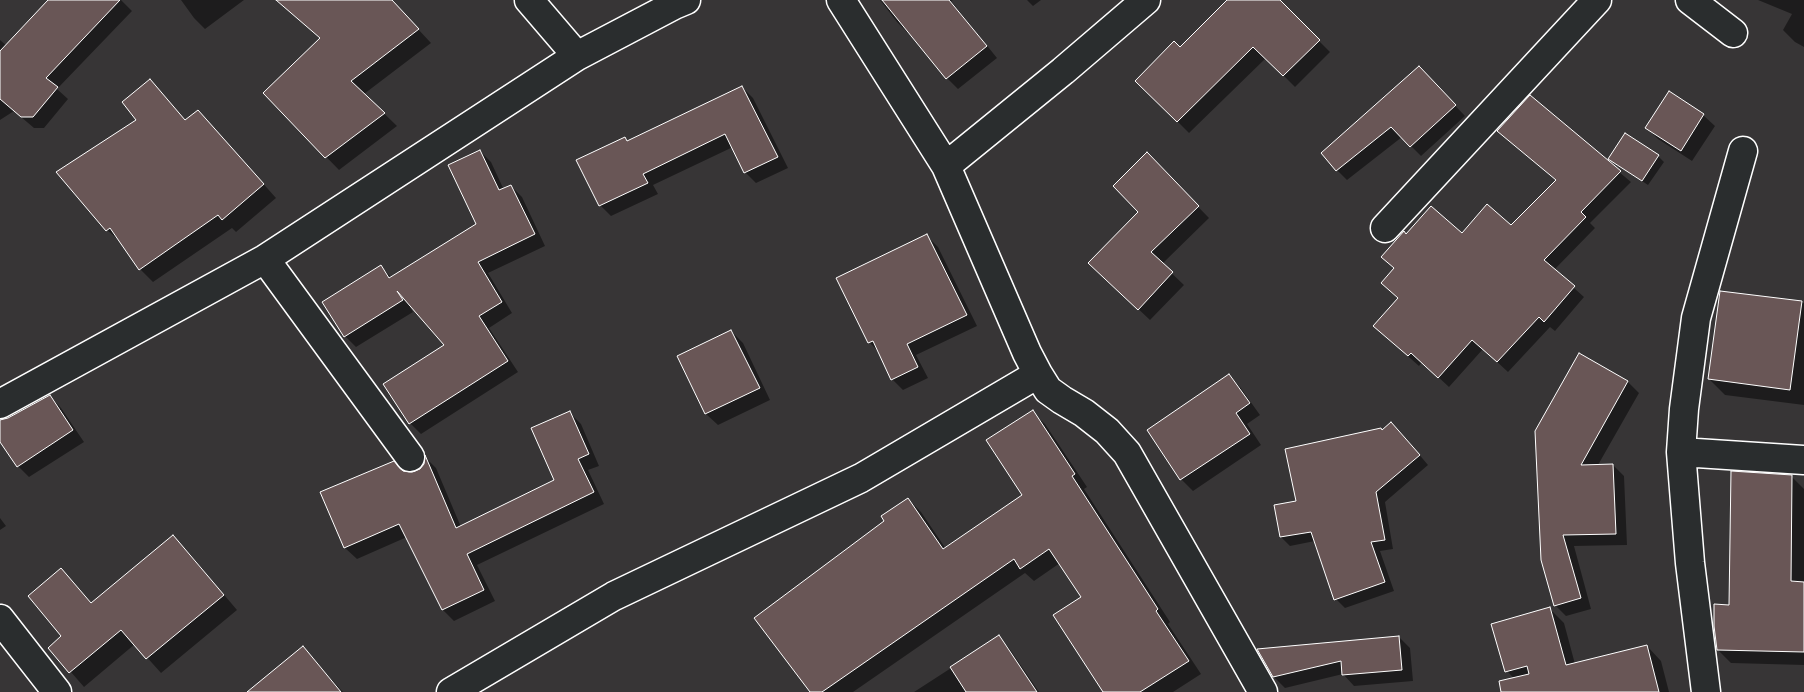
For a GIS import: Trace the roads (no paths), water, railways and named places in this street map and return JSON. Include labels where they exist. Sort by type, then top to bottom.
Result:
[{"type":"street","points":[[529,0],[577,56]]},
{"type":"street","points":[[0,404],[265,259],[577,56],[674,4],[686,0]]},
{"type":"street","points":[[841,0],[946,166],[1027,353],[1038,374],[1048,390],[1084,412],[1107,431],[1127,453],[1263,692]]},
{"type":"street","points":[[946,166],[1063,71],[1146,0]]},
{"type":"street","points":[[1385,228],[1597,0]]},
{"type":"street","points":[[1690,0],[1733,33]]},
{"type":"street","points":[[1706,692],[1690,563],[1681,452],[1684,410],[1696,318],[1743,151]]},
{"type":"street","points":[[265,259],[410,456]]},
{"type":"street","points":[[451,692],[614,596],[860,478],[1038,374]]},
{"type":"street","points":[[1681,452],[1804,460]]},
{"type":"street","points":[[0,619],[57,692]]}]
